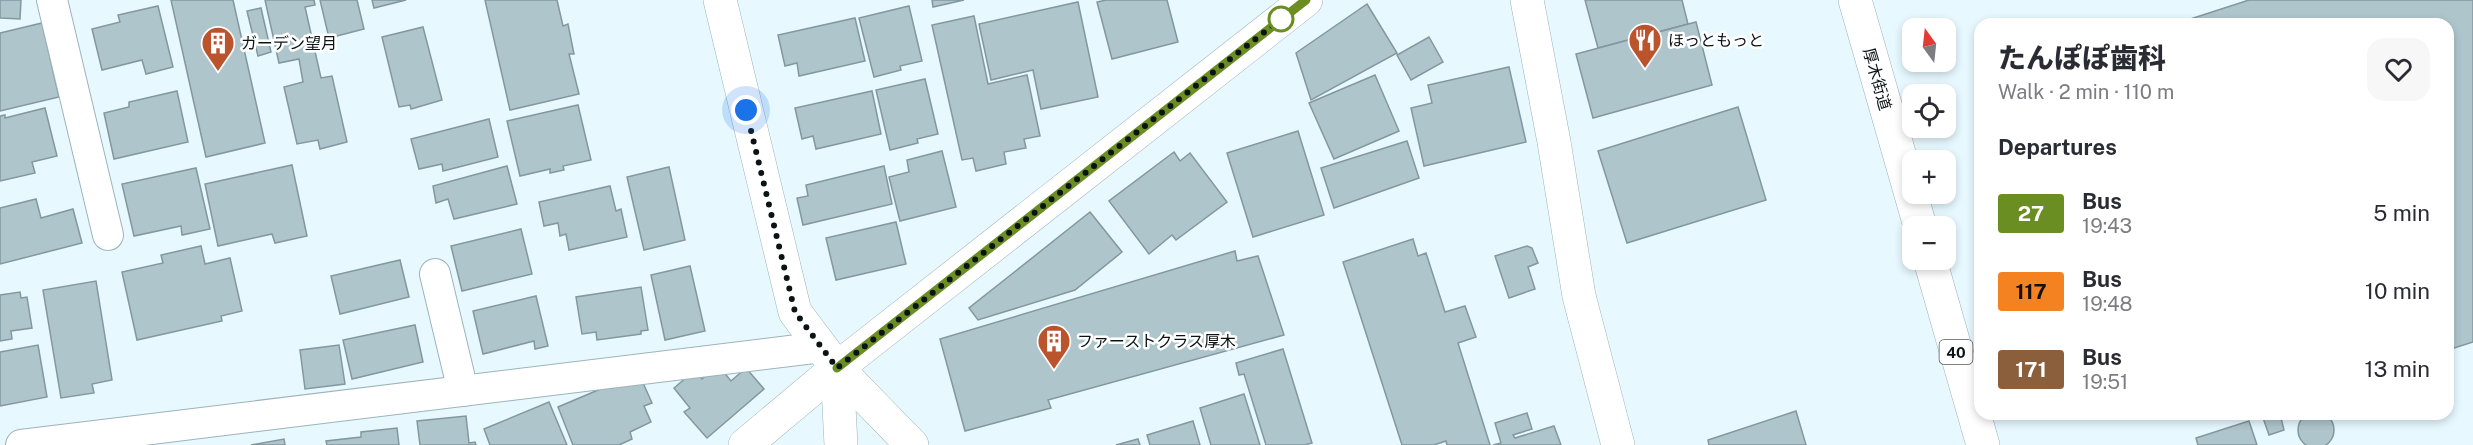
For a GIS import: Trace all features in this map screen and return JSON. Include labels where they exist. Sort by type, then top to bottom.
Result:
[{"type":"street","points":[[720,0],[795,312],[829,357],[912,445]]},
{"type":"street","points":[[744,445],[829,357],[1306,0]]},
{"type":"street","points":[[1527,0],[1554,142],[1579,296],[1618,445]]},
{"type":"street","name":"厚木街道","points":[[1856,0],[1917,216]]},
{"type":"street","name":"40","points":[[1933,270],[1974,414]]},
{"type":"street","points":[[829,357],[841,445]]},
{"type":"street","name":"40","points":[[1976,420],[1983,445]]},
{"type":"lane","points":[[52,0],[108,235]]},
{"type":"lane","points":[[435,274],[463,391]]},
{"type":"lane","points":[[21,445],[463,391],[829,357]]},
{"type":"building","points":[[0,0],[21,0],[20,19],[0,18]]},
{"type":"building","name":"ガーデン望月","points":[[171,0],[233,0],[265,143],[206,157]]},
{"type":"building","points":[[265,0],[314,0],[315,5],[305,7],[321,78],[332,76],[347,142],[320,149],[318,140],[297,144],[284,87],[303,82],[299,59],[279,63]]},
{"type":"building","points":[[320,0],[357,0],[364,29],[329,38]]},
{"type":"building","points":[[372,0],[406,0],[374,8]]},
{"type":"building","points":[[485,0],[557,0],[563,26],[568,24],[574,54],[569,54],[579,94],[510,110]]},
{"type":"building","points":[[932,0],[964,0],[933,7]]},
{"type":"building","points":[[1167,0],[1178,42],[1112,59],[1097,2]]},
{"type":"building","points":[[1585,0],[1682,0],[1688,24],[1598,48]]},
{"type":"building","points":[[2249,0],[2473,0],[2473,342],[2454,348],[2454,18],[2194,18]]},
{"type":"building","points":[[1078,2],[1098,97],[1041,109],[1033,70],[991,80],[979,24]]},
{"type":"building","points":[[1367,4],[1397,53],[1311,100],[1296,53]]},
{"type":"building","points":[[158,6],[173,67],[146,74],[142,60],[102,70],[92,29],[120,22],[118,15]]},
{"type":"building","points":[[909,6],[922,61],[900,66],[901,70],[874,77],[859,18]]},
{"type":"building","points":[[261,8],[271,52],[258,56],[247,11]]},
{"type":"building","points":[[974,16],[988,84],[1027,75],[1040,136],[1024,139],[1026,148],[1004,152],[1006,164],[976,171],[973,158],[962,160],[932,25]]},
{"type":"building","points":[[855,18],[865,61],[799,76],[797,63],[785,66],[778,35]]},
{"type":"building","points":[[1696,22],[1712,85],[1593,118],[1576,54]]},
{"type":"building","points":[[42,23],[59,97],[0,111],[0,33]]},
{"type":"building","points":[[423,27],[442,100],[411,109],[410,105],[399,107],[382,37]]},
{"type":"building","points":[[1429,37],[1443,62],[1411,80],[1397,55]]},
{"type":"building","points":[[1509,67],[1526,142],[1424,166],[1411,108],[1432,103],[1428,85]]},
{"type":"building","points":[[1375,75],[1399,131],[1334,159],[1309,103]]},
{"type":"building","points":[[925,79],[938,134],[917,139],[918,143],[890,150],[876,90]]},
{"type":"building","points":[[177,91],[188,142],[114,159],[104,113],[129,107],[129,102]]},
{"type":"building","points":[[872,91],[881,134],[816,149],[813,136],[802,139],[795,108]]},
{"type":"building","points":[[578,105],[591,160],[563,166],[564,170],[550,173],[550,169],[520,176],[507,121]]},
{"type":"building","points":[[1738,107],[1766,200],[1627,243],[1598,151]]},
{"type":"building","points":[[45,108],[57,156],[32,162],[35,173],[0,181],[0,116],[5,115],[5,118]]},
{"type":"building","points":[[489,119],[498,157],[443,171],[442,164],[419,169],[411,139]]},
{"type":"building","points":[[1298,131],[1324,215],[1253,237],[1227,153]]},
{"type":"building","points":[[1407,141],[1419,178],[1334,208],[1321,168]]},
{"type":"building","points":[[942,151],[956,207],[900,221],[889,177],[909,172],[907,160]]},
{"type":"building","points":[[1174,152],[1180,161],[1190,153],[1227,202],[1176,240],[1172,235],[1149,254],[1109,201]]},
{"type":"building","points":[[292,165],[307,236],[275,243],[272,234],[218,246],[205,184]]},
{"type":"building","points":[[507,166],[517,204],[454,219],[448,199],[436,203],[433,186]]},
{"type":"building","points":[[884,166],[892,204],[803,225],[797,198],[808,196],[806,185]]},
{"type":"building","points":[[669,167],[685,240],[644,250],[627,177]]},
{"type":"building","points":[[196,168],[210,229],[182,235],[181,226],[134,236],[122,184]]},
{"type":"building","points":[[610,186],[616,211],[621,209],[627,237],[569,250],[566,234],[560,236],[558,223],[544,226],[539,202]]},
{"type":"building","points":[[36,199],[41,218],[73,209],[82,243],[0,264],[0,208]]},
{"type":"building","points":[[1090,212],[1122,252],[1075,290],[978,320],[969,308]]},
{"type":"building","points":[[896,222],[906,264],[836,280],[826,238]]},
{"type":"building","points":[[521,229],[532,274],[462,291],[451,246]]},
{"type":"building","points":[[1413,239],[1418,256],[1426,253],[1445,312],[1465,306],[1476,337],[1458,343],[1490,445],[1447,445],[1446,441],[1434,445],[1402,445],[1343,262]]},
{"type":"building","points":[[201,246],[205,264],[230,258],[242,311],[221,316],[222,321],[137,340],[122,272],[163,263],[161,255]]},
{"type":"building","points":[[1527,246],[1532,248],[1538,263],[1528,267],[1535,289],[1509,298],[1495,256]]},
{"type":"building","name":"ファーストクラス厚木","points":[[1235,251],[1237,261],[1258,256],[1284,335],[1048,400],[1051,408],[965,431],[940,339]]},
{"type":"building","points":[[400,260],[409,297],[340,314],[331,276]]},
{"type":"building","points":[[690,266],[705,331],[665,340],[651,275]]},
{"type":"building","points":[[96,281],[112,380],[92,384],[94,393],[61,398],[43,290]]},
{"type":"building","points":[[641,287],[648,330],[641,331],[641,334],[597,340],[596,332],[582,334],[576,297]]},
{"type":"building","points":[[20,292],[21,298],[27,297],[32,328],[11,331],[12,339],[0,341],[0,295]]},
{"type":"building","points":[[536,296],[548,346],[535,349],[534,341],[483,354],[473,311]]},
{"type":"building","points":[[415,325],[423,362],[352,379],[343,340]]},
{"type":"building","points":[[38,345],[47,397],[0,406],[0,352]]},
{"type":"building","points":[[339,345],[345,384],[305,389],[300,350]]},
{"type":"building","points":[[1283,349],[1312,443],[1305,445],[1266,445],[1244,374],[1239,375],[1236,363]]},
{"type":"building","points":[[718,365],[731,381],[746,368],[764,389],[707,438],[684,412],[690,408],[674,388],[695,370],[702,379]]},
{"type":"building","points":[[640,376],[652,403],[644,406],[651,422],[630,432],[632,439],[619,445],[573,445],[558,407],[610,385],[612,388]]},
{"type":"building","points":[[1244,394],[1260,445],[1211,445],[1200,408]]},
{"type":"building","points":[[549,402],[567,445],[490,445],[484,429]]},
{"type":"building","points":[[1796,411],[1806,445],[1709,445],[1708,440]]},
{"type":"building","points":[[1527,413],[1532,429],[1513,435],[1515,438],[1554,426],[1561,445],[1493,445],[1501,443],[1495,423]]},
{"type":"building","points":[[466,416],[469,443],[475,442],[476,445],[420,445],[417,421]]},
{"type":"building","points":[[2264,420],[2282,420],[2284,430],[2269,435]]},
{"type":"building","points":[[2302,420],[2330,420],[2334,430],[2332,437],[2323,446],[2309,446],[2300,437],[2298,430]]},
{"type":"building","points":[[1193,421],[1200,445],[1150,445],[1147,435]]},
{"type":"building","points":[[2249,421],[2257,445],[2198,445],[2196,438]]},
{"type":"building","points":[[397,428],[399,445],[327,445],[326,441],[361,437],[361,432]]},
{"type":"building","points":[[284,439],[285,445],[251,445]]},
{"type":"building","points":[[1138,439],[1140,445],[1116,445]]},
{"type":"bus line","name":"27","points":[[837,368],[1306,0]]},
{"type":"place","name":"ほっともっと","points":[[1645,69]]},
{"type":"place","name":"ガーデン望月","points":[[218,72]]},
{"type":"place","name":"ファーストクラス厚木","points":[[1054,370]]},
{"type":"route","points":[[746,110],[795,312],[837,368],[1281,19]]}]
